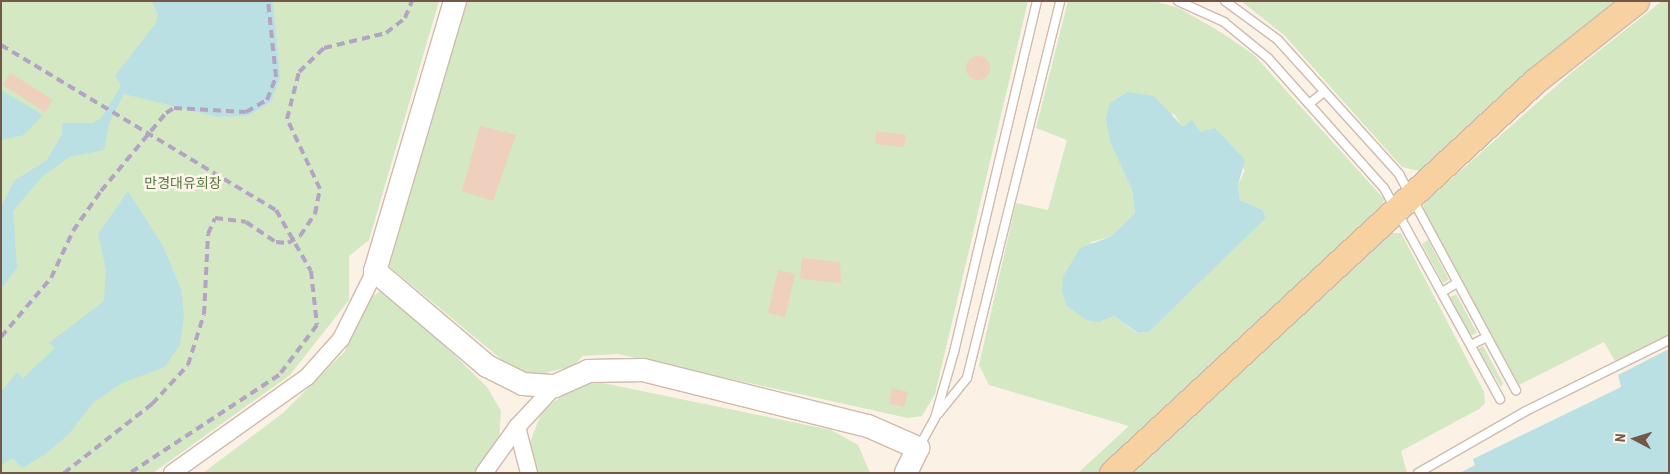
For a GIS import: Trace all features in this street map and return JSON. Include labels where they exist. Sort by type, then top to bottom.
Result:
[{"type":"main road","points":[[455,1],[375,271],[487,366],[523,384],[555,386],[588,372],[643,370],[868,426],[918,448],[906,473]]},
{"type":"main road","points":[[1112,473],[1405,205],[1535,81],[1636,1]]},
{"type":"street","points":[[172,473],[307,377],[341,339],[375,271]]},
{"type":"street","points":[[484,473],[517,427],[555,386]]},
{"type":"street","points":[[517,427],[529,473]]},
{"type":"lane","points":[[935,418],[1037,1]]},
{"type":"lane","points":[[918,448],[935,418],[967,378],[1060,1]]},
{"type":"lane","points":[[1178,1],[1224,22],[1268,58],[1405,205],[1458,283],[1516,390]]},
{"type":"lane","points":[[1225,1],[1278,40],[1399,174],[1405,205],[1442,292],[1500,399]]},
{"type":"lane","points":[[1309,104],[1324,92]]},
{"type":"lane","points":[[1442,292],[1458,283]]},
{"type":"lane","points":[[1471,345],[1487,337]]},
{"type":"lane","points":[[1418,473],[1526,412],[1669,340]]},
{"type":"green space","name":"만경대유희장","points":[[1,1],[439,1],[369,240],[349,256],[349,300],[290,375],[153,473],[1,473]]},
{"type":"green space","points":[[462,1],[1028,1],[935,394],[922,416],[908,418],[618,354],[583,356],[573,366],[524,378],[389,266],[385,247]]},
{"type":"green space","points":[[1068,1],[1154,1],[1179,8],[1222,33],[1254,55],[1384,199],[1380,215],[1099,473],[1078,473],[1129,426],[989,385],[979,365],[1016,203],[1048,210],[1067,140],[1036,128]],"holes":[[[1174,114],[1183,128],[1200,132],[1245,170],[1238,185],[1240,200],[1263,210],[1266,218],[1149,332],[1137,333],[1114,316],[1100,322],[1091,242],[1110,237],[1135,213],[1132,190],[1110,142]]]},
{"type":"green space","points":[[1241,1],[1617,1],[1423,172],[1402,167],[1284,35]]},
{"type":"green space","points":[[1662,1],[1669,1],[1669,335],[1615,361],[1604,342],[1519,385],[1423,209],[1424,203],[1571,73]]},
{"type":"green space","points":[[1391,233],[1401,233],[1484,392],[1485,403],[1479,409],[1401,451],[1407,473],[1132,473]]},
{"type":"green space","points":[[1428,240],[1449,280],[1443,283],[1422,244]]},
{"type":"green space","points":[[379,292],[390,293],[487,387],[501,411],[499,439],[475,473],[203,473],[283,413],[345,351],[370,298]]},
{"type":"green space","points":[[1456,294],[1477,333],[1470,336],[1450,297]]},
{"type":"green space","points":[[1483,346],[1503,383],[1501,387],[1478,349]]},
{"type":"green space","points":[[598,382],[831,430],[858,445],[870,473],[541,473],[534,469],[529,445],[542,411],[574,387]]},
{"type":"water","points":[[152,1],[273,1],[280,78],[271,102],[248,116],[218,117],[124,94],[109,123],[104,150],[69,157],[42,177],[13,211],[17,268],[1,289],[1,207],[14,181],[47,160],[62,134],[62,123],[93,123],[101,118],[121,86],[115,76],[155,24],[158,15]]},
{"type":"water","points":[[1,90],[43,115],[24,135],[1,140]]},
{"type":"water","points":[[1128,92],[1154,96],[1183,127],[1192,120],[1200,132],[1215,128],[1245,160],[1238,185],[1240,200],[1263,210],[1266,218],[1149,332],[1138,333],[1114,316],[1100,322],[1086,320],[1066,305],[1062,291],[1063,277],[1080,248],[1110,237],[1135,213],[1132,190],[1110,142],[1106,118],[1110,103]]},
{"type":"water","points":[[128,191],[163,246],[181,289],[184,315],[180,345],[165,367],[122,383],[93,403],[68,435],[44,455],[22,468],[13,458],[1,465],[1,392],[17,372],[23,378],[55,348],[49,343],[104,301],[106,269],[98,234]]},
{"type":"water","points":[[1669,349],[1669,473],[1460,473],[1475,465],[1473,459],[1621,387],[1618,375]]},
{"type":"building","points":[[973,56],[983,56],[990,63],[990,73],[983,80],[973,80],[966,73],[966,63]]},
{"type":"building","points":[[10,73],[53,100],[45,112],[3,85]]},
{"type":"building","points":[[480,126],[516,135],[493,201],[462,191]]},
{"type":"building","points":[[876,131],[906,135],[904,147],[875,144]]},
{"type":"building","points":[[802,258],[840,262],[841,283],[800,279]]},
{"type":"building","points":[[778,270],[795,274],[785,317],[768,313]]},
{"type":"building","points":[[892,388],[908,392],[904,407],[889,404]]},
{"type":"railway","points":[[1,337],[51,278],[73,231],[101,191],[166,113],[174,108],[246,112],[267,100],[276,77],[268,1]]},
{"type":"railway","points":[[64,473],[152,404],[188,365],[204,314],[208,234],[215,218],[246,222],[276,242],[288,243],[300,236],[315,214],[320,189],[287,119],[299,72],[324,48],[386,33],[405,18],[412,1]]},
{"type":"railway","points":[[1,45],[276,210],[311,271],[317,325],[279,375],[130,473]]}]
